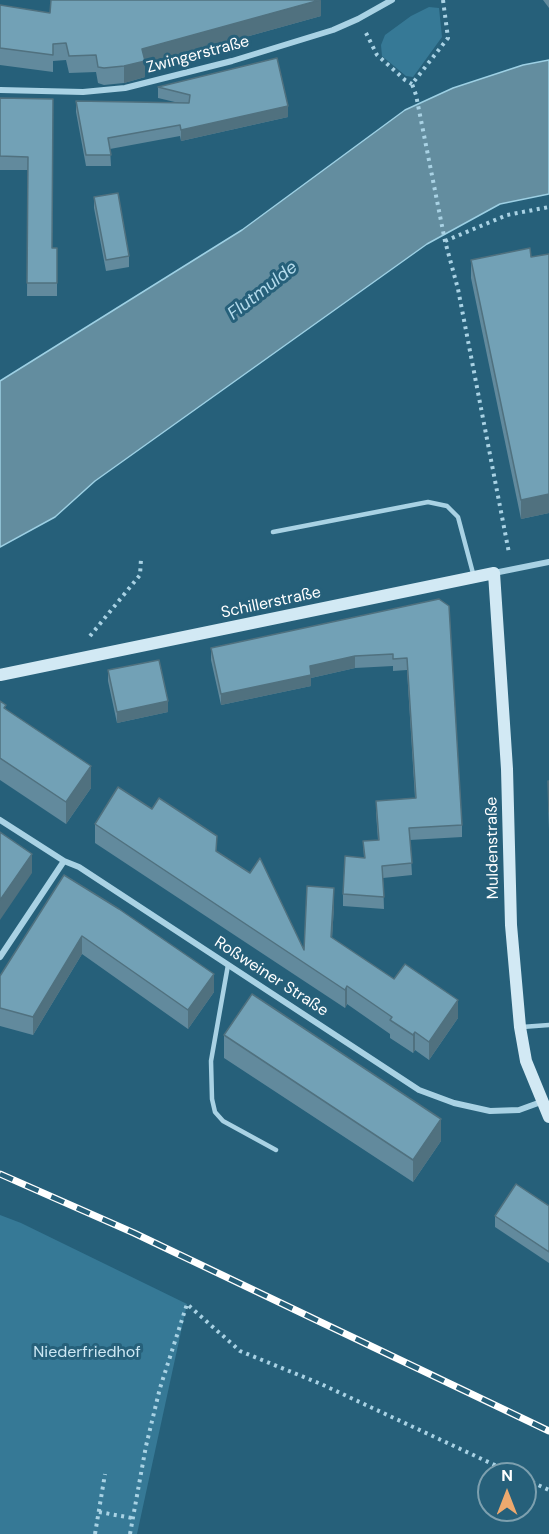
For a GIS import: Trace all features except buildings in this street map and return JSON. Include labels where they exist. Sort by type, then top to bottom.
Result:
[{"type":"main road","name":"Schillerstraße","points":[[0,675],[494,573]]},
{"type":"main road","name":"Muldenstraße","points":[[494,573],[507,769],[511,925],[520,1027],[526,1061],[549,1117]]},
{"type":"street","name":"Zwingerstraße","points":[[0,90],[83,92],[125,88],[279,47],[358,19],[389,1]]},
{"type":"street","name":"Schillerstraße","points":[[494,573],[549,562]]},
{"type":"street","name":"Roßweiner Straße","points":[[0,820],[64,861],[79,867],[419,1090],[454,1103],[490,1111],[519,1110],[542,1102]]},
{"type":"street","points":[[0,957],[64,861]]},
{"type":"lane","points":[[273,532],[428,502],[447,506],[458,517],[474,577]]},
{"type":"lane","points":[[228,965],[211,1061],[215,1112],[223,1121],[276,1150]]},
{"type":"lane","points":[[520,1027],[549,1025]]},
{"type":"path","points":[[412,84],[448,38],[443,0]]},
{"type":"path","points":[[358,19],[377,55],[412,84],[416,95],[445,241],[458,289],[512,569]]},
{"type":"path","points":[[445,241],[507,216],[549,207]]},
{"type":"path","points":[[68,662],[140,575],[141,559]]},
{"type":"path","points":[[130,1534],[146,1446],[160,1388],[187,1304],[240,1351],[321,1384],[488,1462]]},
{"type":"path","points":[[95,1534],[105,1474]]},
{"type":"path","points":[[99,1512],[132,1518]]},
{"type":"green space","points":[[429,7],[439,8],[442,37],[413,77],[406,76],[382,56],[381,45],[385,35],[411,16]]},
{"type":"green space","name":"Niederfriedhof","points":[[0,1215],[21,1223],[187,1304],[137,1534],[0,1534]]},
{"type":"water","name":"Flutmulde","points":[[549,60],[549,194],[500,204],[427,244],[95,481],[55,517],[0,547],[0,381],[242,230],[405,110],[453,88],[523,65]]},
{"type":"railway","points":[[0,1174],[134,1233],[549,1431]]}]
